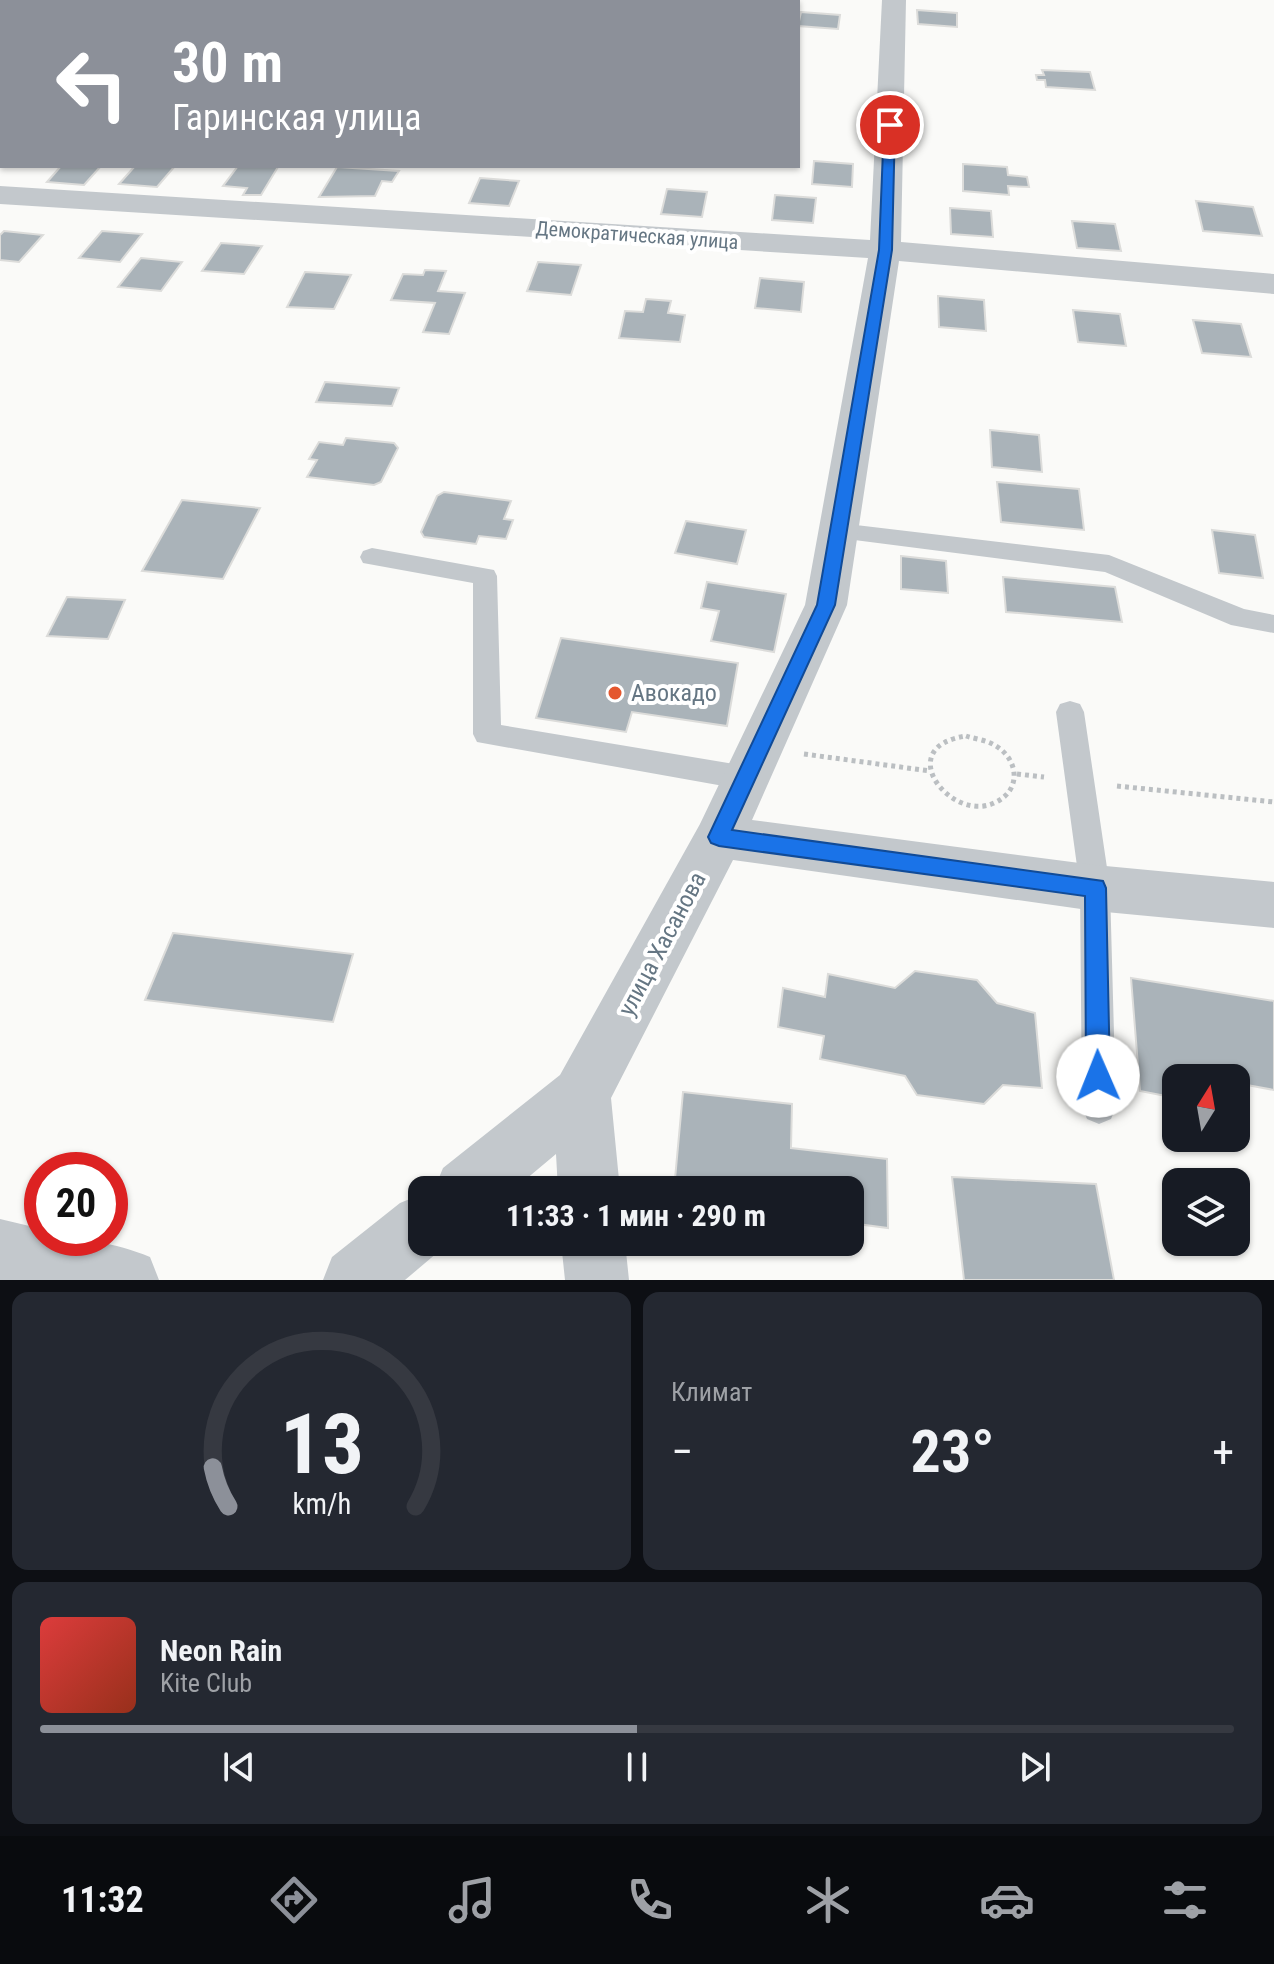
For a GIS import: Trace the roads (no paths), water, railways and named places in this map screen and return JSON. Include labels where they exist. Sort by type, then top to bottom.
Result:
[{"type":"street","name":"улица Хасанова","points":[[581,1095],[719,837],[826,605],[885,250],[894,0]]},
{"type":"street","name":"Демократическая улица","points":[[0,195],[885,250],[1274,284]]},
{"type":"street","points":[[719,837],[1095,888],[1274,905]]},
{"type":"street","points":[[482,1176],[581,1095]]},
{"type":"street","points":[[581,1095],[588,1176]]},
{"type":"street","points":[[355,1280],[408,1236]]},
{"type":"street","points":[[0,1251],[127,1280]]},
{"type":"street","points":[[594,1256],[597,1280]]},
{"type":"lane","points":[[839,531],[1109,564],[1240,618],[1274,624]]},
{"type":"lane","points":[[372,557],[485,576],[487,734],[753,763]]},
{"type":"lane","points":[[1070,712],[1095,888],[1099,1107]]},
{"type":"place","name":"Авокадо","points":[[615,693]]}]
